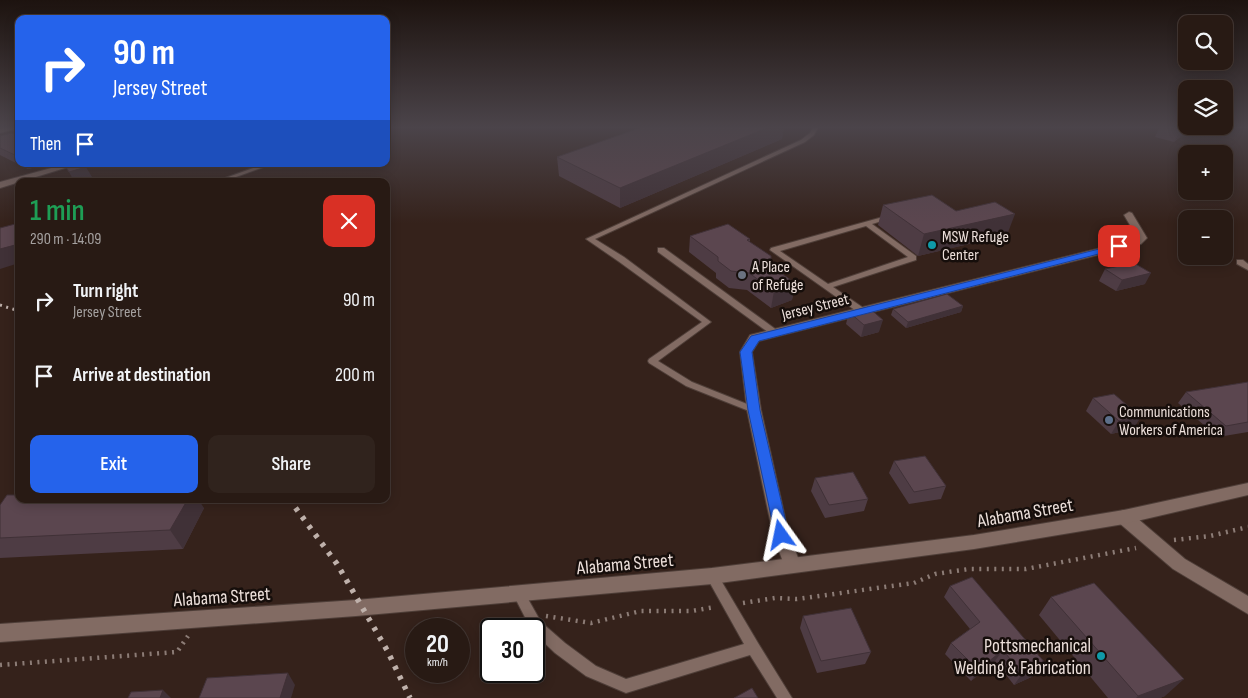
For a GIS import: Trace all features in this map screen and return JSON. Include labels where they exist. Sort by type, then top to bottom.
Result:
[{"type":"street","points":[[22,178],[63,167]]},
{"type":"street","points":[[0,184],[15,180]]},
{"type":"street","name":"Jersey Street","points":[[792,565],[781,535],[754,410],[746,352],[754,338],[1137,242],[1142,238],[1129,214]]},
{"type":"street","name":"Alabama Street","points":[[0,633],[519,594],[712,576],[974,542],[1124,517],[1248,489]]},
{"type":"street","points":[[1124,517],[1179,564],[1248,606]]},
{"type":"lane","points":[[754,410],[689,384],[652,361],[707,322],[621,259],[590,239],[765,159]]},
{"type":"lane","points":[[229,178],[260,167]]},
{"type":"lane","points":[[862,311],[774,250],[894,216]]},
{"type":"lane","points":[[827,287],[912,258],[868,224]]},
{"type":"lane","points":[[661,250],[775,333]]},
{"type":"lane","points":[[1240,262],[1248,268]]},
{"type":"lane","points":[[712,576],[752,648],[785,698]]},
{"type":"lane","points":[[519,594],[536,626],[591,671],[626,686],[752,648]]},
{"type":"path","points":[[531,617],[554,616],[591,623],[641,611],[692,611],[775,598],[797,598],[914,583],[935,574],[969,569],[1026,569],[1154,544],[1210,536],[1248,527]]},
{"type":"path","points":[[0,665],[177,652],[200,619]]},
{"type":"building","points":[[560,159],[692,159],[620,188]]},
{"type":"building","points":[[66,167],[86,167],[69,172]]},
{"type":"building","points":[[932,195],[956,211],[995,202],[1015,214],[924,234],[883,205]]},
{"type":"building","points":[[15,224],[15,245],[0,249],[0,228]]},
{"type":"building","points":[[728,224],[771,256],[771,266],[795,283],[774,291],[749,273],[731,271],[718,261],[718,257],[690,236]]},
{"type":"building","points":[[1134,263],[1151,273],[1122,280],[1105,269]]},
{"type":"building","points":[[947,294],[963,306],[908,322],[893,309]]},
{"type":"building","points":[[868,307],[883,320],[864,325],[849,312]]},
{"type":"building","points":[[1248,382],[1248,422],[1226,426],[1186,392]]},
{"type":"building","points":[[1114,394],[1141,417],[1119,421],[1093,398]]},
{"type":"building","points":[[925,456],[946,486],[914,492],[894,461]]},
{"type":"building","points":[[853,472],[868,499],[829,505],[815,478]]},
{"type":"building","points":[[7,495],[15,495],[15,503],[186,503],[170,530],[0,538],[0,505]]},
{"type":"building","points":[[972,577],[1046,664],[1022,674],[1003,650],[978,670],[951,643],[980,622],[950,586]]},
{"type":"building","points":[[1094,583],[1184,679],[1138,696],[1051,597]]},
{"type":"building","points":[[851,608],[871,652],[821,661],[803,616]]},
{"type":"building","points":[[288,673],[280,698],[199,698],[207,678]]},
{"type":"building","points":[[752,688],[758,698],[734,698]]},
{"type":"building","points":[[163,690],[160,698],[128,698],[131,692]]},
{"type":"railway","points":[[0,305],[15,310]]},
{"type":"railway","points":[[292,503],[337,564],[387,650],[410,698]]},
{"type":"place","name":"MSW Refuge Center","points":[[932,245]]},
{"type":"place","name":"A Place of Refuge","points":[[742,275]]},
{"type":"place","name":"Communications Workers of America","points":[[1109,420]]},
{"type":"place","name":"Pottsmechanical Welding & Fabrication","points":[[1101,656]]},
{"type":"route","points":[[781,535],[754,410],[746,352],[754,338],[1119,246]]}]
